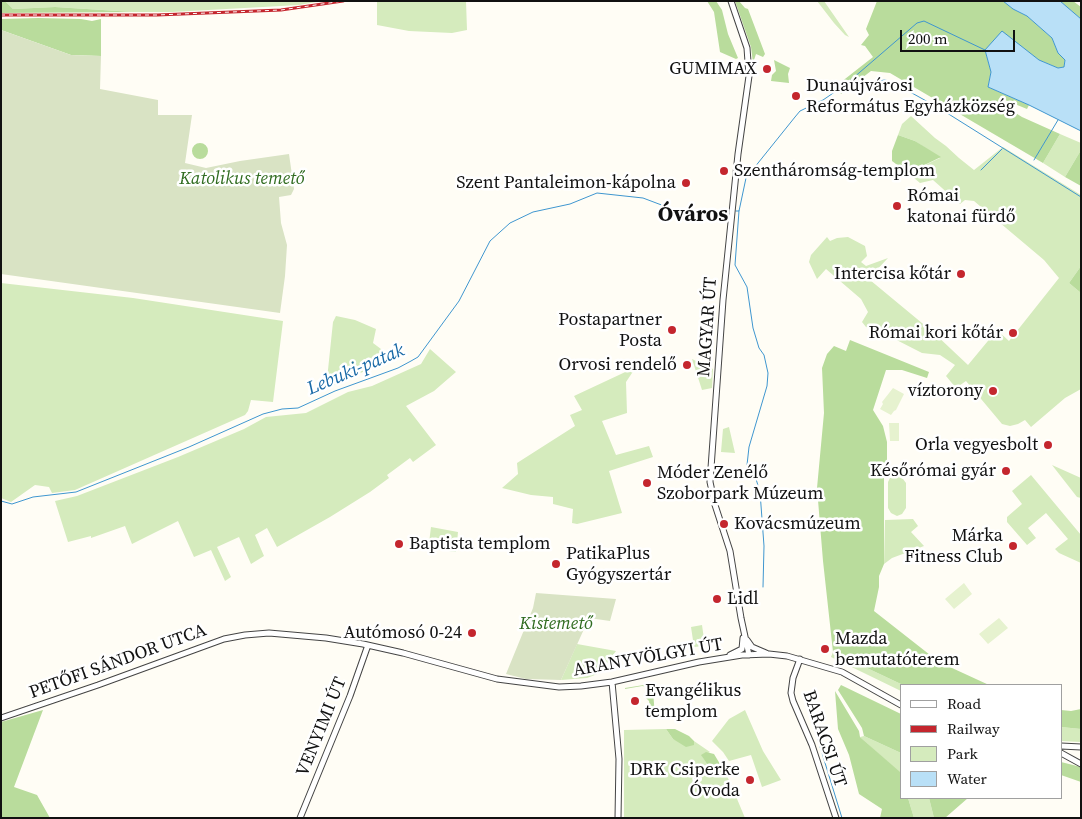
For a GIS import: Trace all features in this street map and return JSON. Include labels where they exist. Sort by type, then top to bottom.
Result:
[{"type":"street","name":"MAGYAR ÚT","points":[[731,1],[747,48],[749,76],[738,154],[723,300],[710,476],[715,505],[730,551],[749,655]]},
{"type":"street","points":[[744,632],[752,647],[769,654]]},
{"type":"street","points":[[724,658],[742,648],[744,632]]},
{"type":"street","name":"ARANYVÖLGYI ÚT","points":[[245,635],[269,633],[297,635],[368,645],[411,654],[490,677],[558,687],[612,682],[724,658],[769,654],[792,657],[842,672],[900,704]]},
{"type":"street","name":"PETŐFI SÁNDOR UTCA","points":[[1,718],[98,685],[216,641],[245,635]]},
{"type":"street","name":"VENYIMI ÚT","points":[[300,818],[350,696],[368,645]]},
{"type":"street","name":"BARACSI ÚT","points":[[792,657],[796,668]]},
{"type":"street","name":"BARACSI ÚT","points":[[800,659],[791,688],[793,701],[812,745],[836,818]]},
{"type":"street","points":[[612,682],[619,760],[618,818]]},
{"type":"street","points":[[1062,746],[1081,747]]},
{"type":"street","points":[[1062,754],[1081,764]]},
{"type":"green space","points":[[1,1],[5,1],[13,9],[55,7],[134,12],[1,13]]},
{"type":"green space","points":[[5,1],[322,1],[299,5],[172,12],[134,12],[55,7],[13,9]]},
{"type":"green space","points":[[377,1],[466,1],[467,30],[452,33],[409,31],[377,25]]},
{"type":"green space","points":[[707,1],[716,1],[722,10],[728,34],[738,58],[736,59],[720,52],[714,12]]},
{"type":"green space","points":[[735,1],[739,1],[748,9],[765,54],[763,57],[756,54],[753,63],[751,47]]},
{"type":"green space","points":[[817,1],[824,1],[849,37],[834,23]]},
{"type":"green space","points":[[877,1],[1003,1],[1027,16],[1052,38],[1058,53],[1065,60],[1064,67],[1058,68],[1039,60],[1002,32],[985,50],[991,72],[988,87],[1029,105],[1027,109],[1005,100],[1003,105],[1022,117],[1060,134],[1043,163],[890,73],[871,71],[841,94],[836,86],[873,57],[865,46],[861,45],[869,35],[866,29]]},
{"type":"green space","points":[[1060,1],[1073,1],[1081,7],[1081,19]]},
{"type":"green space","points":[[38,18],[92,21],[101,19],[101,56],[71,55],[1,30],[1,19]]},
{"type":"green space","name":"Katolikus temető","points":[[1,30],[71,55],[101,56],[100,89],[158,100],[158,115],[192,115],[185,163],[206,168],[289,154],[294,189],[291,195],[279,197],[281,223],[287,245],[280,313],[1,274]]},
{"type":"green space","points":[[774,60],[790,68],[788,74],[789,83],[771,81],[772,75],[776,71]]},
{"type":"green space","points":[[911,116],[974,170],[1003,147],[1081,195],[1081,266],[1069,283],[1081,293],[1081,389],[1065,398],[1031,427],[1025,420],[1010,426],[1002,424],[966,381],[956,388],[946,376],[955,365],[940,355],[922,353],[877,330],[866,327],[862,322],[868,312],[861,299],[826,269],[817,279],[809,262],[811,255],[827,237],[830,241],[848,237],[865,246],[867,256],[861,262],[866,266],[888,258],[870,277],[870,280],[934,333],[968,365],[997,330],[1009,341],[1059,278],[1044,260],[974,201],[965,200],[960,204],[933,180],[920,183],[908,173],[940,158],[915,141],[898,135],[902,124]]},
{"type":"green space","points":[[1060,134],[1081,143],[1081,150],[1065,177],[1043,163]]},
{"type":"green space","points":[[898,135],[915,141],[941,157],[908,173],[892,161],[892,151]]},
{"type":"green space","points":[[197,143],[203,143],[208,148],[206,157],[197,159],[192,154],[192,148]]},
{"type":"green space","points":[[1081,150],[1081,186],[1065,177]]},
{"type":"green space","points":[[1081,266],[1081,293],[1069,283]]},
{"type":"green space","points":[[1,283],[133,298],[283,321],[273,402],[251,400],[245,415],[75,490],[52,493],[49,487],[35,485],[11,502],[1,498]]},
{"type":"green space","points":[[336,316],[355,320],[376,329],[373,343],[393,358],[326,389],[333,322]]},
{"type":"green space","points":[[850,340],[929,372],[927,378],[902,370],[886,370],[873,410],[883,426],[887,442],[887,470],[884,474],[884,564],[879,576],[879,587],[874,611],[939,662],[987,684],[901,684],[833,652],[817,488],[824,413],[822,368],[827,354],[834,346],[846,351]]},
{"type":"green space","points":[[430,349],[456,372],[434,391],[406,406],[436,445],[413,462],[410,458],[387,475],[389,478],[370,492],[277,547],[267,528],[255,535],[264,556],[251,564],[239,537],[217,547],[231,577],[225,581],[211,550],[194,557],[178,521],[132,544],[125,526],[91,538],[91,536],[68,542],[55,501],[77,496],[178,457],[244,429],[266,417],[306,413],[348,392],[372,386],[421,364]]},
{"type":"green space","points":[[692,359],[713,369],[712,388],[702,390]]},
{"type":"green space","points":[[636,367],[626,382],[627,413],[602,421],[616,455],[649,446],[653,457],[609,471],[622,513],[577,524],[572,523],[573,509],[553,504],[553,497],[531,495],[502,488],[518,474],[517,463],[575,426],[570,415],[582,410],[574,396]]},
{"type":"green space","points":[[893,388],[904,394],[896,410],[891,415],[880,409],[883,404],[882,402]]},
{"type":"green space","points":[[889,423],[899,423],[899,441],[890,441]]},
{"type":"green space","points":[[729,427],[735,453],[721,452],[723,429]]},
{"type":"green space","points":[[1052,465],[1081,478],[1081,498],[1077,497]]},
{"type":"green space","points":[[1031,475],[1081,535],[1081,563],[1059,553],[1055,549],[1068,539],[1046,513],[1028,528],[1036,538],[1027,545],[1007,522],[1007,517],[1022,504],[1012,491]]},
{"type":"green space","points":[[896,476],[903,479],[906,483],[906,508],[902,514],[897,516],[891,513],[888,508],[888,482],[890,478]]},
{"type":"green space","points":[[913,519],[918,526],[911,532],[924,546],[892,558],[884,564],[885,520]]},
{"type":"green space","points":[[431,527],[458,532],[456,552],[433,549],[433,551],[428,551]]},
{"type":"green space","points":[[964,583],[972,594],[954,609],[945,599]]},
{"type":"green space","name":"Kistemető","points":[[536,593],[616,599],[610,621],[589,618],[561,680],[526,679],[506,674],[533,608]]},
{"type":"green space","points":[[999,618],[1008,628],[988,644],[979,634]]},
{"type":"green space","points":[[702,625],[705,646],[694,647],[691,627]]},
{"type":"green space","points":[[577,644],[616,651],[600,673],[587,678],[561,680]]},
{"type":"green space","points":[[833,652],[901,684],[900,691],[831,657]]},
{"type":"green space","points":[[650,684],[653,691],[655,716],[647,717],[650,708],[649,701],[645,697],[649,692],[648,687],[625,688]]},
{"type":"green space","points":[[841,685],[900,714],[900,753],[864,736],[862,728],[838,690]]},
{"type":"green space","points":[[835,691],[859,731],[860,737],[900,772],[900,799],[908,799],[914,818],[880,818],[882,809],[859,794],[849,755],[838,729]]},
{"type":"green space","points":[[1081,709],[1081,729],[1062,727],[1062,710]]},
{"type":"green space","points":[[43,710],[14,787],[37,795],[50,818],[1,818],[1,722]]},
{"type":"green space","points":[[745,710],[763,751],[781,780],[762,787],[751,755],[729,761],[712,741],[729,719]]},
{"type":"green space","points":[[1062,727],[1081,729],[1081,742],[1062,741]]},
{"type":"green space","points":[[666,729],[673,739],[694,745],[694,741],[710,752],[702,756],[709,767],[710,774],[715,776],[723,769],[745,818],[624,818],[624,730]]},
{"type":"green space","points":[[666,729],[675,729],[689,736],[694,741],[694,745],[686,747],[673,739]]},
{"type":"green space","points":[[864,736],[900,753],[900,773],[860,737]]},
{"type":"green space","points":[[706,752],[714,754],[723,769],[715,776],[710,774],[709,767],[701,755]]},
{"type":"green space","points":[[1062,762],[1081,767],[1081,782],[1062,775]]},
{"type":"green space","points":[[908,799],[929,799],[934,818],[914,818]]},
{"type":"green space","points":[[929,799],[967,799],[945,818],[934,818]]},
{"type":"water","points":[[1003,1],[1060,1],[1081,19],[1081,131],[988,87],[991,72],[985,50],[1002,31],[1039,60],[1058,68],[1064,67],[1065,60],[1058,53],[1052,38],[1027,16]]},
{"type":"waterway","name":"Lebuki-patak","points":[[736,211],[739,211],[746,178],[800,111],[823,100],[845,85],[917,23],[924,21],[985,50]]},
{"type":"waterway","points":[[878,81],[892,82],[939,108],[1081,197]]},
{"type":"waterway","points":[[1034,160],[1058,120]]},
{"type":"waterway","points":[[981,170],[1002,149]]},
{"type":"waterway","name":"Lebuki-patak","points":[[1,501],[12,504],[33,497],[76,492],[189,447],[263,414],[282,409],[298,408],[411,361],[418,357],[459,301],[490,241],[510,223],[533,212],[570,204],[597,193],[643,198],[688,215],[701,216],[718,213]]},
{"type":"waterway","points":[[739,211],[735,265],[747,287],[753,328],[759,348],[764,355],[768,373],[767,386],[749,447],[747,465],[756,479],[760,492],[764,546],[763,587]]},
{"type":"waterway","points":[[810,714],[842,818]]},
{"type":"railway","points":[[1,15],[157,15],[281,10],[343,1]]},
{"type":"place","name":"GUMIMAX","points":[[767,69]]},
{"type":"place","name":"Dunaújvárosi Református Egyházközség","points":[[796,96]]},
{"type":"place","name":"Szentháromság-templom","points":[[724,171]]},
{"type":"place","name":"Szent Pantaleimon-kápolna","points":[[686,183]]},
{"type":"place","name":"Római katonai fürdő","points":[[897,206]]},
{"type":"place","name":"Intercisa kőtár","points":[[961,274]]},
{"type":"place","name":"Postapartner Posta","points":[[672,330]]},
{"type":"place","name":"Római kori kőtár","points":[[1013,333]]},
{"type":"place","name":"Orvosi rendelő","points":[[687,365]]},
{"type":"place","name":"víztorony","points":[[993,391]]},
{"type":"place","name":"Orla vegyesbolt","points":[[1048,445]]},
{"type":"place","name":"Későrómai gyár","points":[[1006,471]]},
{"type":"place","name":"Móder Zenélő Szoborpark Múzeum","points":[[647,483]]},
{"type":"place","name":"Kovácsmúzeum","points":[[724,524]]},
{"type":"place","name":"Baptista templom","points":[[399,544]]},
{"type":"place","name":"Márka Fitness Club","points":[[1013,546]]},
{"type":"place","name":"PatikaPlus Gyógyszertár","points":[[556,564]]},
{"type":"place","name":"Lidl","points":[[717,599]]},
{"type":"place","name":"Autómosó 0-24","points":[[472,633]]},
{"type":"place","name":"Mazda bemutatóterem","points":[[825,649]]},
{"type":"place","name":"Evangélikus templom","points":[[635,701]]},
{"type":"place","name":"DRK Csiperke Óvoda","points":[[750,780]]},
{"type":"district","name":"Óváros","points":[[693,215]]}]
